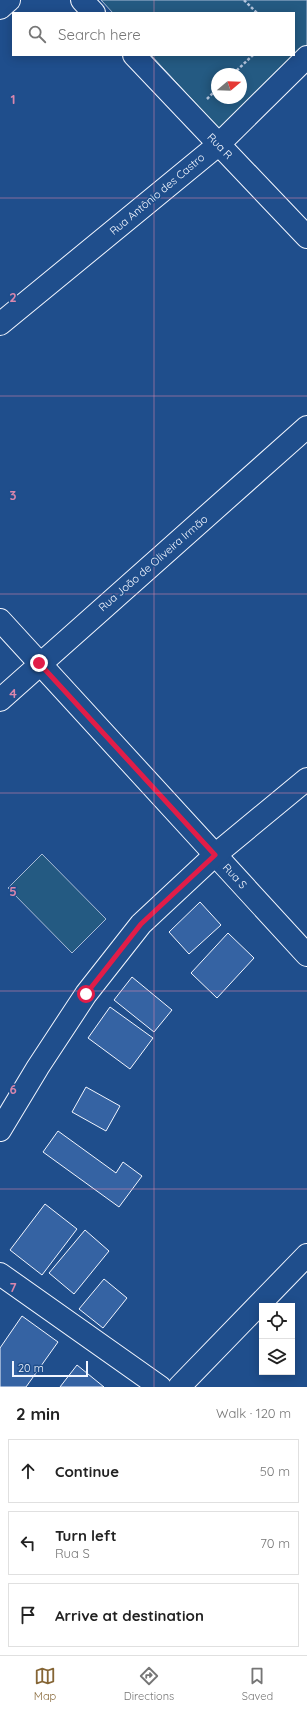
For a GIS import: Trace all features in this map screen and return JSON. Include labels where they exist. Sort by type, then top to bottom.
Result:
[{"type":"street","points":[[0,8],[9,0]]},
{"type":"street","points":[[82,0],[93,12]]},
{"type":"street","name":"Rua R","points":[[135,56],[307,237]]},
{"type":"street","name":"Rua Antônio des Castro","points":[[0,324],[218,145],[307,56]]},
{"type":"street","name":"Rua João de Oliveira Irmão","points":[[0,700],[39,663],[307,427]]},
{"type":"street","name":"Rua S","points":[[0,620],[307,955]]},
{"type":"street","points":[[0,1130],[38,1067],[90,988],[141,924],[215,855],[307,779]]},
{"type":"street","points":[[179,1387],[307,1255]]},
{"type":"street","points":[[0,1274],[160,1387]]},
{"type":"path","points":[[244,0],[256,12]]},
{"type":"path","points":[[239,68],[252,56]]},
{"type":"shaded area","points":[[101,0],[307,0],[307,48],[221,131],[152,56],[295,56],[295,12],[112,12]]},
{"type":"shaded area","points":[[42,854],[106,919],[72,953],[8,888]]},
{"type":"building","points":[[200,902],[221,925],[189,954],[169,932]]},
{"type":"building","points":[[228,933],[254,958],[217,998],[191,973]]},
{"type":"building","points":[[132,977],[172,1010],[154,1032],[114,1000]]},
{"type":"building","points":[[110,1007],[153,1038],[130,1069],[88,1038]]},
{"type":"building","points":[[86,1087],[120,1106],[106,1131],[72,1112]]},
{"type":"building","points":[[58,1131],[116,1173],[123,1162],[142,1176],[119,1207],[43,1152]]},
{"type":"building","points":[[45,1204],[77,1229],[42,1275],[10,1250]]},
{"type":"building","points":[[85,1230],[109,1251],[74,1294],[49,1273]]},
{"type":"building","points":[[104,1279],[127,1298],[103,1328],[79,1309]]},
{"type":"building","points":[[22,1316],[58,1342],[26,1387],[0,1387],[0,1348]]},
{"type":"building","points":[[77,1365],[104,1387],[60,1387]]},
{"type":"route","points":[[39,663],[215,855],[141,924],[86,994]]}]
